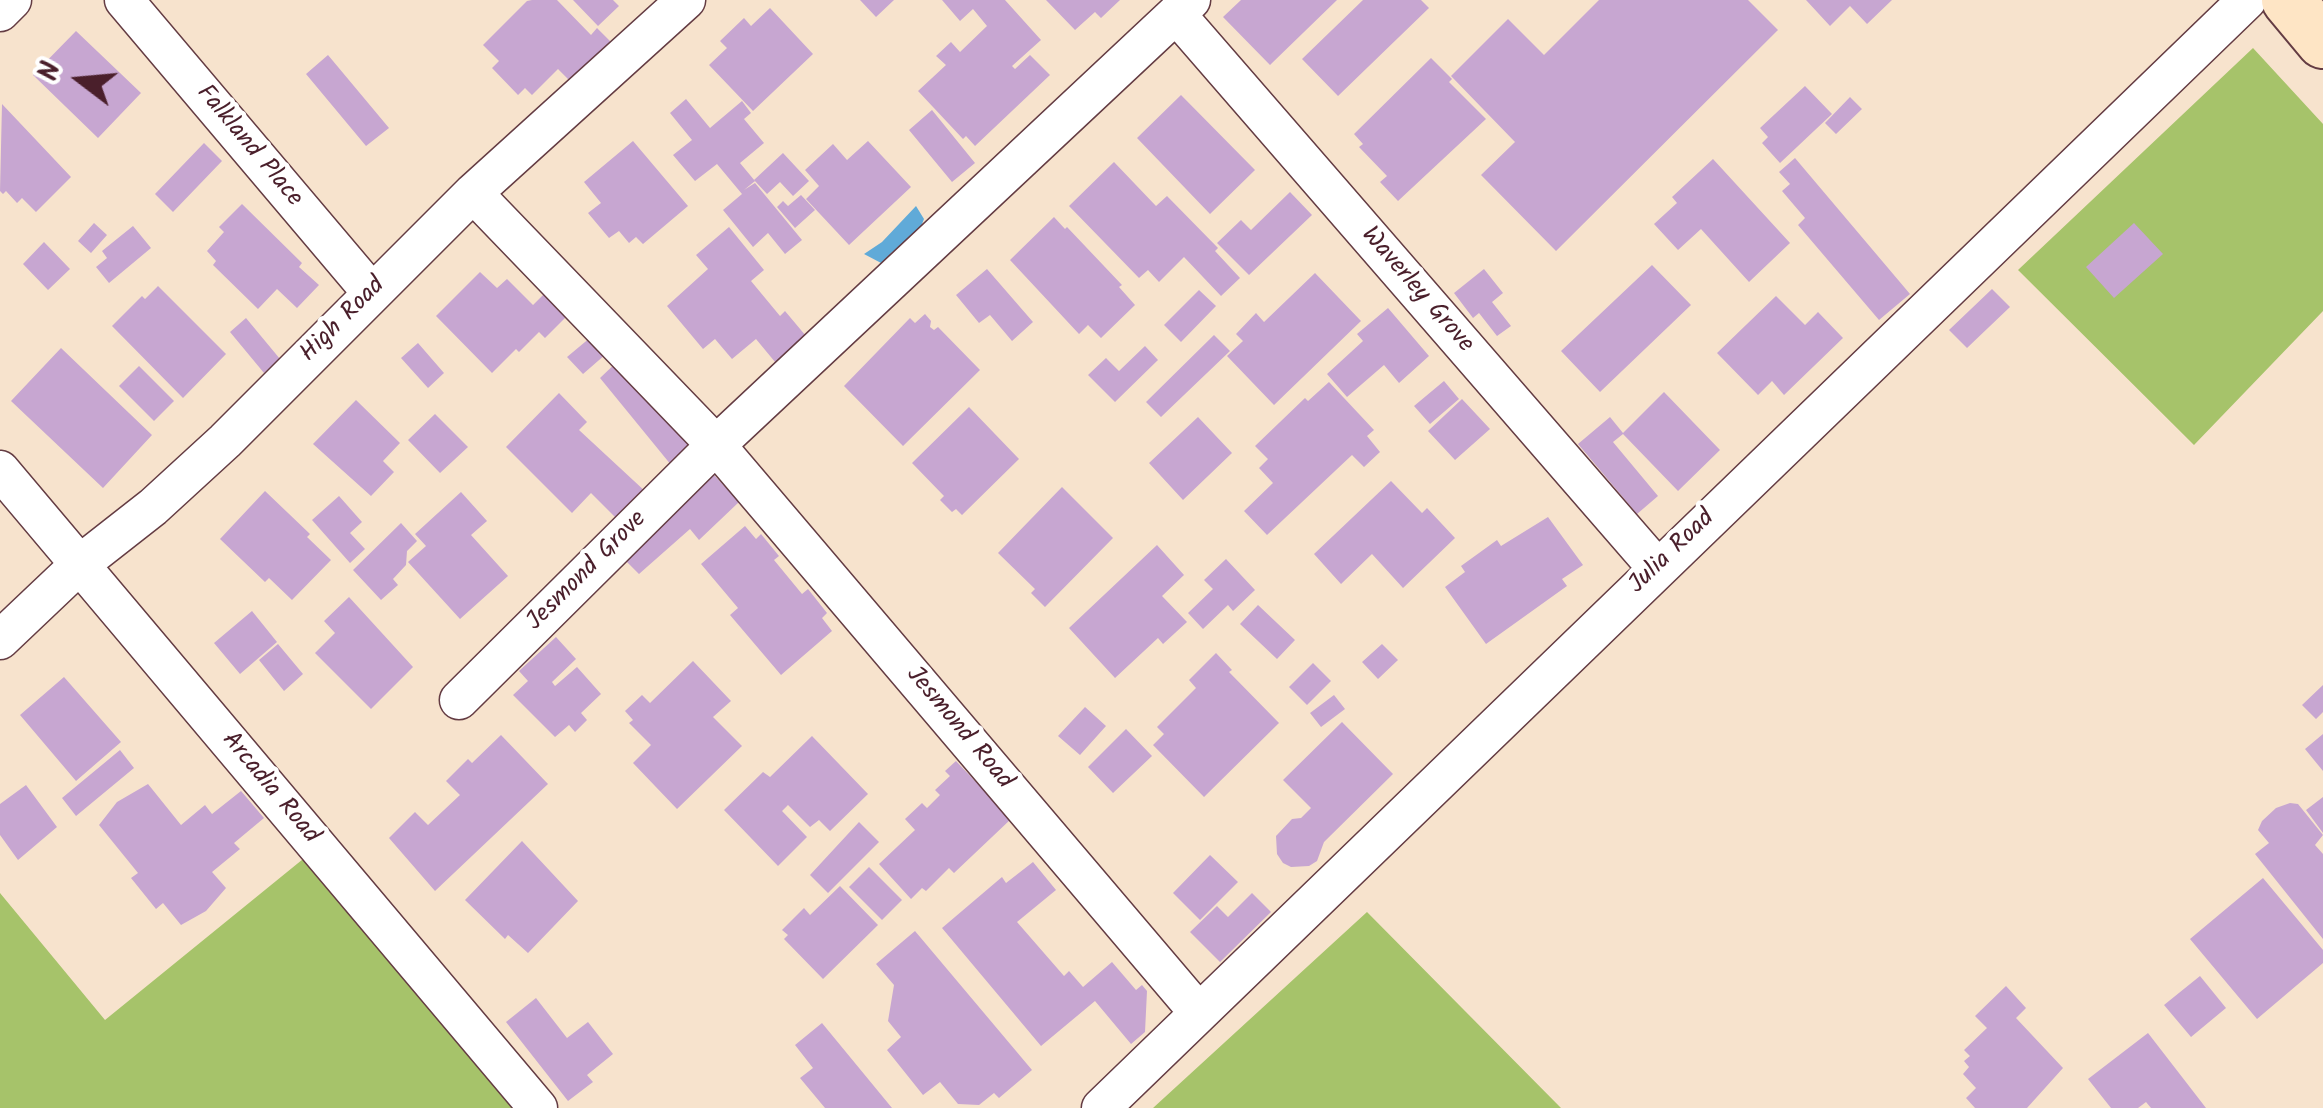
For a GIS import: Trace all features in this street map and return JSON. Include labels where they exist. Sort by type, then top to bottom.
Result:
[{"type":"street","points":[[0,12],[12,0]]},
{"type":"street","name":"Falkland Place","points":[[124,0],[372,293]]},
{"type":"street","name":"High Road","points":[[0,640],[79,565],[153,508],[211,454],[647,14],[686,0]]},
{"type":"street","name":"Julia Road","points":[[1102,1108],[2247,0]]},
{"type":"street","points":[[2288,0],[2323,42]]},
{"type":"street","points":[[716,445],[1183,7]]},
{"type":"street","name":"Waverley Grove","points":[[1183,7],[1657,568]]},
{"type":"street","name":"Jesmond Road","points":[[473,192],[716,445],[1198,1013]]},
{"type":"street","name":"Jesmond Grove","points":[[459,700],[716,445]]},
{"type":"street","name":"Arcadia Road","points":[[0,470],[538,1108]]},
{"type":"green space","points":[[2253,48],[2323,124],[2323,311],[2194,445],[2018,270]]},
{"type":"green space","points":[[308,855],[514,1108],[0,1108],[0,893],[105,1020]]},
{"type":"green space","points":[[1367,912],[1561,1108],[1153,1108]]},
{"type":"water","points":[[916,206],[924,219],[918,234],[891,253],[883,264],[864,254],[882,242]]},
{"type":"building","points":[[532,0],[557,0],[591,35],[597,28],[612,43],[572,83],[558,69],[532,95],[525,88],[518,95],[492,68],[499,61],[483,45]]},
{"type":"building","points":[[573,0],[613,0],[619,6],[598,26]]},
{"type":"building","points":[[860,0],[894,0],[876,17]]},
{"type":"building","points":[[942,0],[1005,0],[1041,40],[1012,66],[1015,69],[1030,55],[1050,75],[975,146],[966,136],[963,139],[918,91],[946,65],[936,56],[951,42],[960,52],[987,26],[973,9],[960,21]]},
{"type":"building","points":[[1046,0],[1120,0],[1101,18],[1095,12],[1075,30]]},
{"type":"building","points":[[1241,0],[1337,0],[1270,65],[1223,17]]},
{"type":"building","points":[[1363,0],[1421,0],[1429,8],[1338,96],[1302,59]]},
{"type":"building","points":[[1599,0],[1748,0],[1778,30],[1556,251],[1481,175],[1515,142],[1451,76],[1508,19],[1544,55]]},
{"type":"building","points":[[1806,0],[1892,0],[1867,24],[1850,6],[1830,26]]},
{"type":"building","points":[[770,8],[813,54],[753,111],[709,65],[727,48],[720,41],[744,18],[751,26]]},
{"type":"building","points":[[76,31],[141,93],[98,138],[33,75]]},
{"type":"building","points":[[328,55],[389,128],[366,146],[306,74]]},
{"type":"building","points":[[1431,58],[1486,119],[1398,201],[1380,182],[1387,176],[1359,147],[1363,144],[1354,134]]},
{"type":"building","points":[[1805,86],[1832,114],[1780,163],[1762,143],[1768,137],[1760,128]]},
{"type":"building","points":[[1181,95],[1255,170],[1210,214],[1137,138]]},
{"type":"building","points":[[1850,97],[1862,109],[1836,134],[1825,123]]},
{"type":"building","points":[[686,99],[710,128],[742,101],[751,113],[744,119],[764,143],[740,163],[755,181],[744,190],[755,183],[802,240],[785,254],[768,233],[753,247],[723,210],[742,194],[717,164],[695,181],[673,155],[692,140],[670,113]]},
{"type":"building","points":[[2,104],[71,177],[36,212],[22,198],[17,203],[6,191],[0,191]]},
{"type":"building","points":[[932,110],[975,163],[952,182],[909,130]]},
{"type":"building","points":[[633,141],[688,206],[643,244],[636,237],[629,243],[619,231],[609,238],[588,213],[601,203],[584,182]]},
{"type":"building","points":[[868,141],[911,187],[849,245],[806,199],[819,186],[805,170],[833,144],[847,160]]},
{"type":"building","points":[[204,143],[222,161],[173,212],[155,194]]},
{"type":"building","points":[[783,153],[809,181],[793,196],[780,182],[767,194],[754,180]]},
{"type":"building","points":[[1795,158],[1910,294],[1879,320],[1798,225],[1805,218],[1782,191],[1790,184],[1779,172]]},
{"type":"building","points":[[1713,159],[1790,243],[1749,282],[1701,229],[1678,250],[1654,224],[1677,203],[1672,197]]},
{"type":"building","points":[[1114,162],[1156,206],[1167,196],[1218,248],[1215,251],[1240,278],[1221,296],[1184,257],[1159,282],[1148,270],[1139,278],[1069,206]]},
{"type":"building","points":[[1290,192],[1312,215],[1249,275],[1217,243],[1241,220],[1251,230]]},
{"type":"building","points":[[801,195],[815,210],[795,228],[777,207],[783,201],[788,206]]},
{"type":"building","points":[[242,204],[319,285],[297,308],[277,289],[258,309],[213,265],[216,261],[207,251],[224,232],[219,227]]},
{"type":"building","points":[[1054,217],[1122,285],[1119,287],[1135,305],[1101,338],[1088,325],[1079,334],[1010,260]]},
{"type":"building","points":[[94,223],[107,235],[91,253],[78,241]]},
{"type":"building","points":[[2134,223],[2163,254],[2114,298],[2086,267]]},
{"type":"building","points":[[133,226],[151,248],[109,283],[96,267],[107,258],[102,251]]},
{"type":"building","points":[[729,227],[764,270],[751,281],[780,316],[785,311],[811,342],[780,368],[756,339],[732,359],[715,339],[703,349],[667,306],[708,269],[696,255]]},
{"type":"building","points":[[44,242],[70,269],[48,290],[23,264]]},
{"type":"building","points":[[1652,265],[1691,305],[1600,392],[1561,351]]},
{"type":"building","points":[[987,269],[1033,322],[1012,341],[990,315],[979,323],[956,295]]},
{"type":"building","points":[[1484,269],[1503,293],[1492,302],[1511,326],[1497,336],[1479,313],[1473,318],[1454,293]]},
{"type":"building","points":[[480,272],[497,288],[507,279],[533,305],[548,290],[570,313],[545,338],[539,332],[492,373],[436,316]]},
{"type":"building","points":[[1315,273],[1361,321],[1274,405],[1227,356],[1243,341],[1236,334],[1256,313],[1264,322]]},
{"type":"building","points":[[158,286],[226,354],[183,398],[112,326]]},
{"type":"building","points":[[1992,289],[2010,307],[1967,348],[1949,330]]},
{"type":"building","points":[[1199,290],[1216,306],[1181,342],[1164,325]]},
{"type":"building","points":[[1776,296],[1805,325],[1818,312],[1843,338],[1784,395],[1772,381],[1758,395],[1717,353]]},
{"type":"building","points":[[1388,308],[1429,356],[1399,383],[1384,365],[1347,397],[1327,374],[1363,341],[1357,334]]},
{"type":"building","points":[[925,314],[931,321],[930,327],[938,327],[980,370],[903,446],[844,386],[910,318],[915,323]]},
{"type":"building","points":[[246,318],[280,359],[264,373],[230,332]]},
{"type":"building","points":[[1214,335],[1230,351],[1161,417],[1146,402]]},
{"type":"building","points":[[591,337],[606,354],[583,374],[567,357]]},
{"type":"building","points":[[418,343],[444,373],[428,388],[401,358]]},
{"type":"building","points":[[1145,346],[1158,360],[1115,402],[1088,375],[1106,358],[1119,371]]},
{"type":"building","points":[[61,348],[152,435],[103,488],[11,401]]},
{"type":"building","points":[[620,359],[696,450],[676,471],[600,378]]},
{"type":"building","points":[[139,366],[174,401],[154,421],[119,386]]},
{"type":"building","points":[[1444,381],[1459,399],[1430,424],[1414,406]]},
{"type":"building","points":[[1329,382],[1374,430],[1367,436],[1380,452],[1364,467],[1352,455],[1267,535],[1244,511],[1273,483],[1259,468],[1268,459],[1255,446],[1305,398],[1308,401]]},
{"type":"building","points":[[1664,392],[1720,450],[1678,491],[1623,434],[1613,442],[1658,496],[1637,514],[1578,444],[1610,417],[1623,433]]},
{"type":"building","points":[[559,393],[587,422],[579,430],[647,493],[619,521],[591,493],[572,513],[506,447]]},
{"type":"building","points":[[1462,399],[1490,429],[1455,460],[1428,431]]},
{"type":"building","points":[[356,400],[400,443],[383,461],[394,472],[371,496],[313,444]]},
{"type":"building","points":[[969,407],[1019,459],[962,515],[956,509],[952,512],[940,500],[944,496],[912,463]]},
{"type":"building","points":[[435,414],[468,447],[440,473],[408,440]]},
{"type":"building","points":[[1198,417],[1232,453],[1183,500],[1149,463]]},
{"type":"building","points":[[714,475],[739,502],[699,540],[690,529],[639,574],[625,560]]},
{"type":"building","points":[[1391,481],[1422,513],[1427,508],[1455,538],[1403,588],[1372,554],[1341,584],[1314,554]]},
{"type":"building","points":[[1062,487],[1113,538],[1045,607],[1031,593],[1035,589],[998,553]]},
{"type":"building","points":[[265,491],[331,560],[292,600],[269,578],[265,582],[220,539]]},
{"type":"building","points":[[461,492],[487,521],[471,535],[508,576],[460,619],[408,562],[426,546],[415,534]]},
{"type":"building","points":[[339,496],[362,522],[350,533],[365,549],[350,563],[312,520]]},
{"type":"building","points":[[1548,517],[1583,565],[1562,579],[1567,586],[1486,644],[1445,587],[1465,572],[1461,566],[1497,540],[1501,546]]},
{"type":"building","points":[[401,523],[417,541],[407,551],[406,565],[393,579],[398,585],[381,600],[353,570]]},
{"type":"building","points":[[745,526],[756,539],[761,534],[779,556],[774,560],[802,594],[808,589],[827,613],[822,618],[832,631],[781,675],[730,615],[738,608],[701,564]]},
{"type":"building","points":[[1157,545],[1184,575],[1162,596],[1187,622],[1163,644],[1158,638],[1115,678],[1069,628]]},
{"type":"building","points":[[1226,559],[1255,590],[1233,611],[1228,605],[1203,629],[1188,613],[1213,589],[1204,580]]},
{"type":"building","points":[[349,597],[413,667],[371,709],[315,653],[335,633],[324,621]]},
{"type":"building","points":[[1258,605],[1295,640],[1277,659],[1240,624]]},
{"type":"building","points":[[252,611],[277,642],[240,674],[214,643]]},
{"type":"building","points":[[556,637],[576,659],[552,682],[555,686],[577,667],[601,694],[581,713],[587,720],[575,732],[569,725],[555,737],[513,695],[528,681],[519,671]]},
{"type":"building","points":[[278,644],[303,674],[284,691],[259,660]]},
{"type":"building","points":[[1382,644],[1398,660],[1378,679],[1362,662]]},
{"type":"building","points":[[1216,653],[1232,670],[1229,672],[1279,723],[1204,797],[1153,745],[1164,734],[1157,727],[1196,688],[1189,680]]},
{"type":"building","points":[[693,661],[731,701],[713,717],[742,746],[677,809],[633,763],[651,745],[629,723],[633,720],[625,711],[642,695],[650,703]]},
{"type":"building","points":[[1313,663],[1331,681],[1307,705],[1289,687]]},
{"type":"building","points":[[64,677],[121,742],[76,781],[20,715]]},
{"type":"building","points":[[2323,685],[2323,712],[2316,719],[2302,705]]},
{"type":"building","points":[[1334,695],[1345,709],[1321,727],[1310,713]]},
{"type":"building","points":[[1085,707],[1106,726],[1080,755],[1058,736]]},
{"type":"building","points":[[1342,722],[1393,774],[1324,842],[1317,861],[1309,866],[1291,867],[1277,854],[1276,836],[1292,819],[1301,818],[1311,808],[1283,780]]},
{"type":"building","points":[[1126,729],[1152,756],[1113,793],[1088,767]]},
{"type":"building","points":[[2323,734],[2323,771],[2305,749]]},
{"type":"building","points":[[501,735],[548,784],[435,891],[389,838],[415,812],[428,825],[460,795],[446,781]]},
{"type":"building","points":[[812,736],[868,794],[830,831],[819,820],[810,827],[788,805],[782,811],[807,837],[778,866],[724,810],[763,772],[770,777]]},
{"type":"building","points":[[120,750],[134,768],[76,816],[62,798]]},
{"type":"building","points":[[956,761],[1011,819],[954,873],[949,868],[926,891],[922,888],[911,899],[879,864],[915,830],[905,819],[922,803],[927,808],[940,795],[935,790],[950,776],[945,771]]},
{"type":"building","points":[[148,784],[181,825],[205,805],[212,814],[241,791],[264,818],[234,843],[240,849],[212,872],[226,888],[206,911],[181,925],[163,903],[156,909],[131,878],[138,873],[99,825],[117,802]]},
{"type":"building","points":[[26,785],[57,827],[18,860],[0,835],[0,804]]},
{"type":"building","points":[[2323,797],[2323,833],[2306,810]]},
{"type":"building","points":[[2298,804],[2323,835],[2315,845],[2323,854],[2323,939],[2255,854],[2269,843],[2258,830],[2262,821],[2276,808]]},
{"type":"building","points":[[859,822],[879,842],[828,893],[810,875]]},
{"type":"building","points":[[522,841],[578,901],[528,953],[508,935],[505,939],[465,900]]},
{"type":"building","points":[[1210,855],[1238,882],[1200,920],[1173,893]]},
{"type":"building","points":[[1033,862],[1056,890],[1017,922],[1064,976],[1069,971],[1083,987],[1112,962],[1136,990],[1142,985],[1147,991],[1145,1032],[1131,1044],[1095,1001],[1041,1046],[942,928],[1002,877],[1006,883]]},
{"type":"building","points":[[869,867],[902,900],[882,920],[849,887]]},
{"type":"building","points":[[2263,878],[2323,950],[2323,963],[2257,1019],[2190,939]]},
{"type":"building","points":[[840,886],[878,925],[823,979],[784,939],[788,935],[782,930],[804,908],[810,915]]},
{"type":"building","points":[[1252,893],[1271,912],[1220,962],[1190,932],[1217,906],[1228,917]]},
{"type":"building","points":[[915,931],[1032,1070],[999,1098],[994,1093],[979,1105],[958,1104],[940,1082],[923,1095],[887,1050],[901,1037],[888,1021],[894,985],[876,964]]},
{"type":"building","points":[[2200,976],[2226,1008],[2191,1037],[2164,1005]]},
{"type":"building","points":[[2006,986],[2026,1008],[2016,1018],[2063,1068],[2027,1108],[1975,1108],[1966,1098],[1976,1088],[1963,1074],[1969,1067],[1964,1061],[1970,1056],[1964,1050],[1987,1028],[1975,1016]]},
{"type":"building","points":[[536,998],[567,1038],[588,1022],[613,1054],[587,1075],[593,1082],[568,1101],[506,1022]]},
{"type":"building","points":[[822,1023],[892,1108],[825,1108],[800,1078],[813,1068],[795,1045]]},
{"type":"building","points":[[2148,1033],[2206,1108],[2151,1108],[2146,1102],[2138,1108],[2111,1108],[2088,1079]]}]
